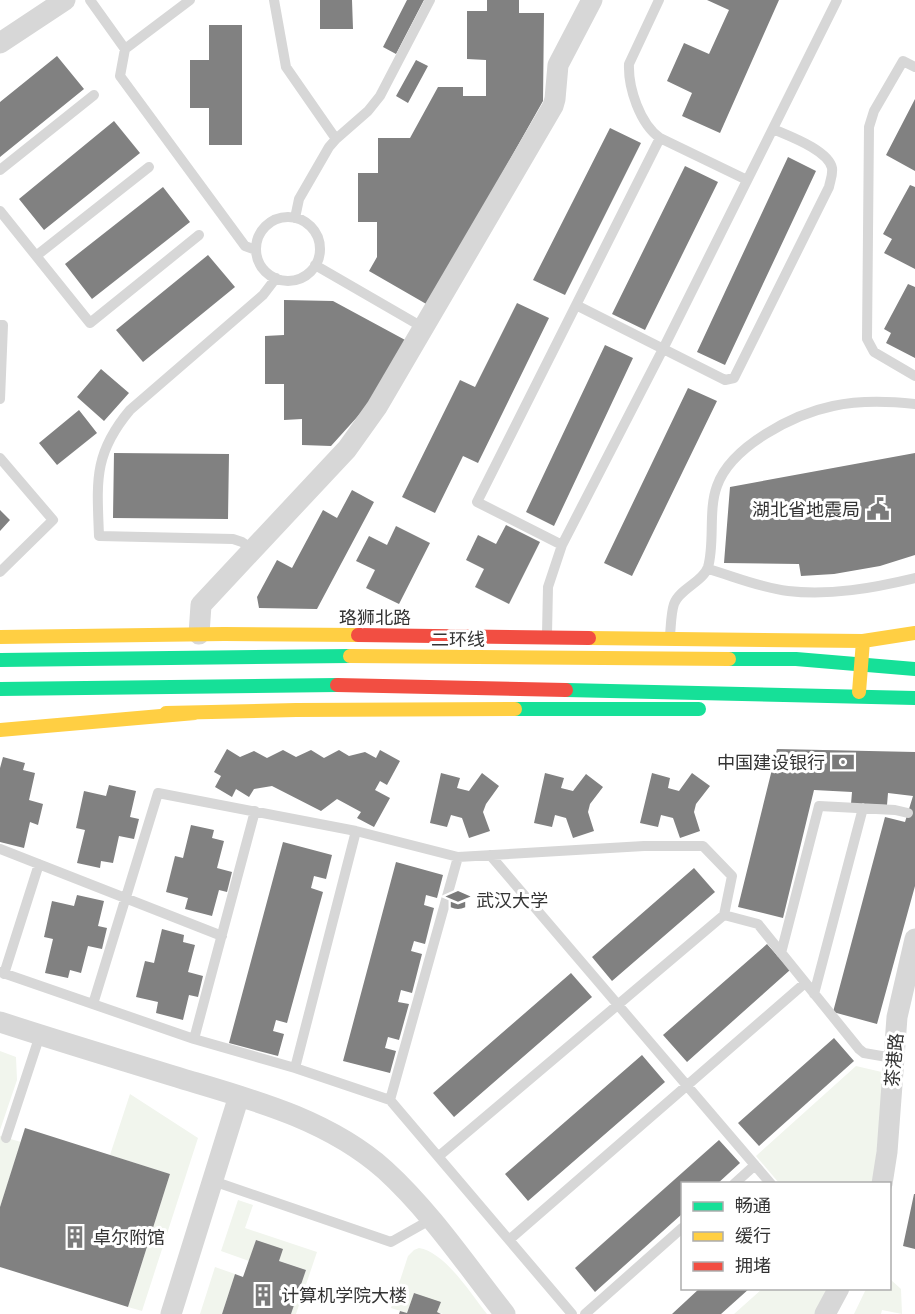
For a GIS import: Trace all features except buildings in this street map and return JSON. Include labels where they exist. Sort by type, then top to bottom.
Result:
[{"type":"main road","name":"珞狮北路","points":[[0,637],[200,634],[863,641],[915,633]]},
{"type":"main road","points":[[100,637],[344,642],[507,641],[557,645],[649,658]]},
{"type":"main road","points":[[857,708],[863,641]]},
{"type":"main road","name":"二环线","points":[[0,660],[271,656],[796,659],[915,669]]},
{"type":"main road","points":[[0,689],[333,686],[915,698]]},
{"type":"main road","points":[[774,708],[915,711]]},
{"type":"main road","points":[[11,715],[296,710],[714,709]]},
{"type":"main road","points":[[0,730],[195,713]]},
{"type":"street","points":[[0,43],[65,0]]},
{"type":"street","points":[[200,634],[201,605],[347,449],[389,390],[553,106],[558,65],[592,0]]},
{"type":"street","name":"茶港路","points":[[882,1182],[887,1152],[897,1017],[915,939]]},
{"type":"street","points":[[0,1022],[239,1096],[301,1118],[334,1134],[384,1169],[409,1194],[505,1314]]},
{"type":"street","points":[[171,1314],[239,1096]]},
{"type":"street","points":[[825,1314],[838,1290]]},
{"type":"lane","points":[[90,0],[125,49]]},
{"type":"lane","points":[[190,0],[125,49],[120,76],[124,85],[245,246],[256,250]]},
{"type":"lane","points":[[274,0],[286,67],[336,139]]},
{"type":"lane","points":[[295,218],[296,206],[336,139],[375,103],[430,0]]},
{"type":"lane","points":[[659,0],[629,64],[628,76],[631,90],[649,131],[747,180]]},
{"type":"lane","points":[[547,637],[548,587],[562,545],[663,349],[837,0]]},
{"type":"lane","points":[[915,67],[903,61],[874,111],[869,127],[867,339],[874,352],[915,376]]},
{"type":"lane","points":[[0,170],[94,95]]},
{"type":"lane","points":[[576,305],[725,380],[734,378],[829,187],[832,175],[831,166],[820,152],[773,129]]},
{"type":"lane","points":[[562,545],[477,502],[660,138]]},
{"type":"lane","points":[[36,256],[149,167]]},
{"type":"lane","points":[[0,211],[90,323],[199,235]]},
{"type":"lane","points":[[279,218],[295,218],[309,225],[316,234],[319,255],[315,265],[300,278],[290,280],[276,278],[263,269],[258,260],[256,250],[261,231],[269,223],[279,218]]},
{"type":"lane","points":[[315,265],[424,328]]},
{"type":"lane","points":[[252,549],[233,538],[99,536],[99,472],[105,447],[130,410],[263,295],[276,278]]},
{"type":"lane","points":[[0,326],[3,326],[0,399]]},
{"type":"lane","points":[[670,640],[674,602],[708,569],[716,489],[722,472],[750,446],[789,422],[834,406],[875,401],[915,404]]},
{"type":"lane","points":[[0,458],[53,520],[0,572]]},
{"type":"lane","points":[[708,569],[785,591],[807,592],[865,588],[915,578]]},
{"type":"lane","points":[[93,1004],[158,793],[356,831],[458,857],[644,846],[703,846],[732,876],[724,915],[440,1156]]},
{"type":"lane","points":[[781,953],[819,806],[895,810],[908,813]]},
{"type":"lane","points":[[814,994],[863,808]]},
{"type":"lane","points":[[194,1039],[255,811]]},
{"type":"lane","points":[[295,1068],[356,831]]},
{"type":"lane","points":[[0,849],[222,936]]},
{"type":"lane","points":[[490,855],[769,1182]]},
{"type":"lane","points":[[390,1100],[458,857]]},
{"type":"lane","points":[[39,864],[2,973],[194,1039],[295,1068],[390,1100],[440,1156],[572,1314]]},
{"type":"lane","points":[[724,915],[758,924],[859,1049],[864,1053],[893,1058]]},
{"type":"lane","points":[[509,1240],[806,983]]},
{"type":"lane","points":[[6,1138],[40,1035]]},
{"type":"lane","points":[[736,1182],[755,1165]]},
{"type":"lane","points":[[213,1180],[391,1242],[430,1220]]},
{"type":"lane","points":[[585,1314],[681,1229]]},
{"type":"shaded area","points":[[0,1051],[16,1057],[17,1080],[0,1130]]},
{"type":"shaded area","points":[[856,1066],[886,1073],[873,1182],[778,1182],[756,1156]]},
{"type":"shaded area","points":[[130,1094],[198,1138],[142,1311],[128,1307],[170,1174],[110,1155]]},
{"type":"shaded area","points":[[0,1136],[21,1142],[0,1207]]},
{"type":"shaded area","points":[[238,1200],[253,1205],[245,1228],[317,1252],[296,1314],[291,1314],[306,1270],[279,1261],[282,1249],[256,1240],[249,1261],[221,1251]]},
{"type":"shaded area","points":[[419,1248],[429,1251],[448,1265],[487,1314],[443,1314],[437,1312],[440,1303],[414,1293],[407,1313],[391,1308],[408,1256]]},
{"type":"shaded area","points":[[215,1267],[235,1274],[222,1314],[200,1314]]},
{"type":"shaded area","points":[[891,1280],[901,1289],[902,1314],[882,1310],[881,1314],[854,1314],[866,1290],[891,1290]]},
{"type":"shaded area","points":[[761,1290],[829,1290],[816,1314],[734,1314]]},
{"type":"traffic: fast","points":[[0,660],[350,656]]},
{"type":"traffic: fast","points":[[729,659],[796,659],[915,669]]},
{"type":"traffic: fast","points":[[0,689],[337,685]]},
{"type":"traffic: fast","points":[[566,690],[915,698]]},
{"type":"traffic: fast","points":[[515,709],[699,709]]},
{"type":"traffic: slow","points":[[863,641],[915,633]]},
{"type":"traffic: slow","points":[[0,637],[358,635]]},
{"type":"traffic: slow","points":[[589,638],[863,641],[859,692]]},
{"type":"traffic: slow","points":[[350,656],[729,659]]},
{"type":"traffic: slow","points":[[166,713],[515,709]]},
{"type":"traffic: slow","points":[[0,730],[195,713]]},
{"type":"traffic: jam","points":[[358,635],[589,638]]},
{"type":"traffic: jam","points":[[337,685],[566,690]]},
{"type":"place","name":"湖北省地震局","points":[[878,509]]},
{"type":"place","name":"中国建设银行","points":[[843,762]]},
{"type":"place","name":"武汉大学","points":[[458,900]]},
{"type":"place","name":"卓尔附馆","points":[[75,1237]]},
{"type":"place","name":"计算机学院大楼","points":[[263,1295]]}]
